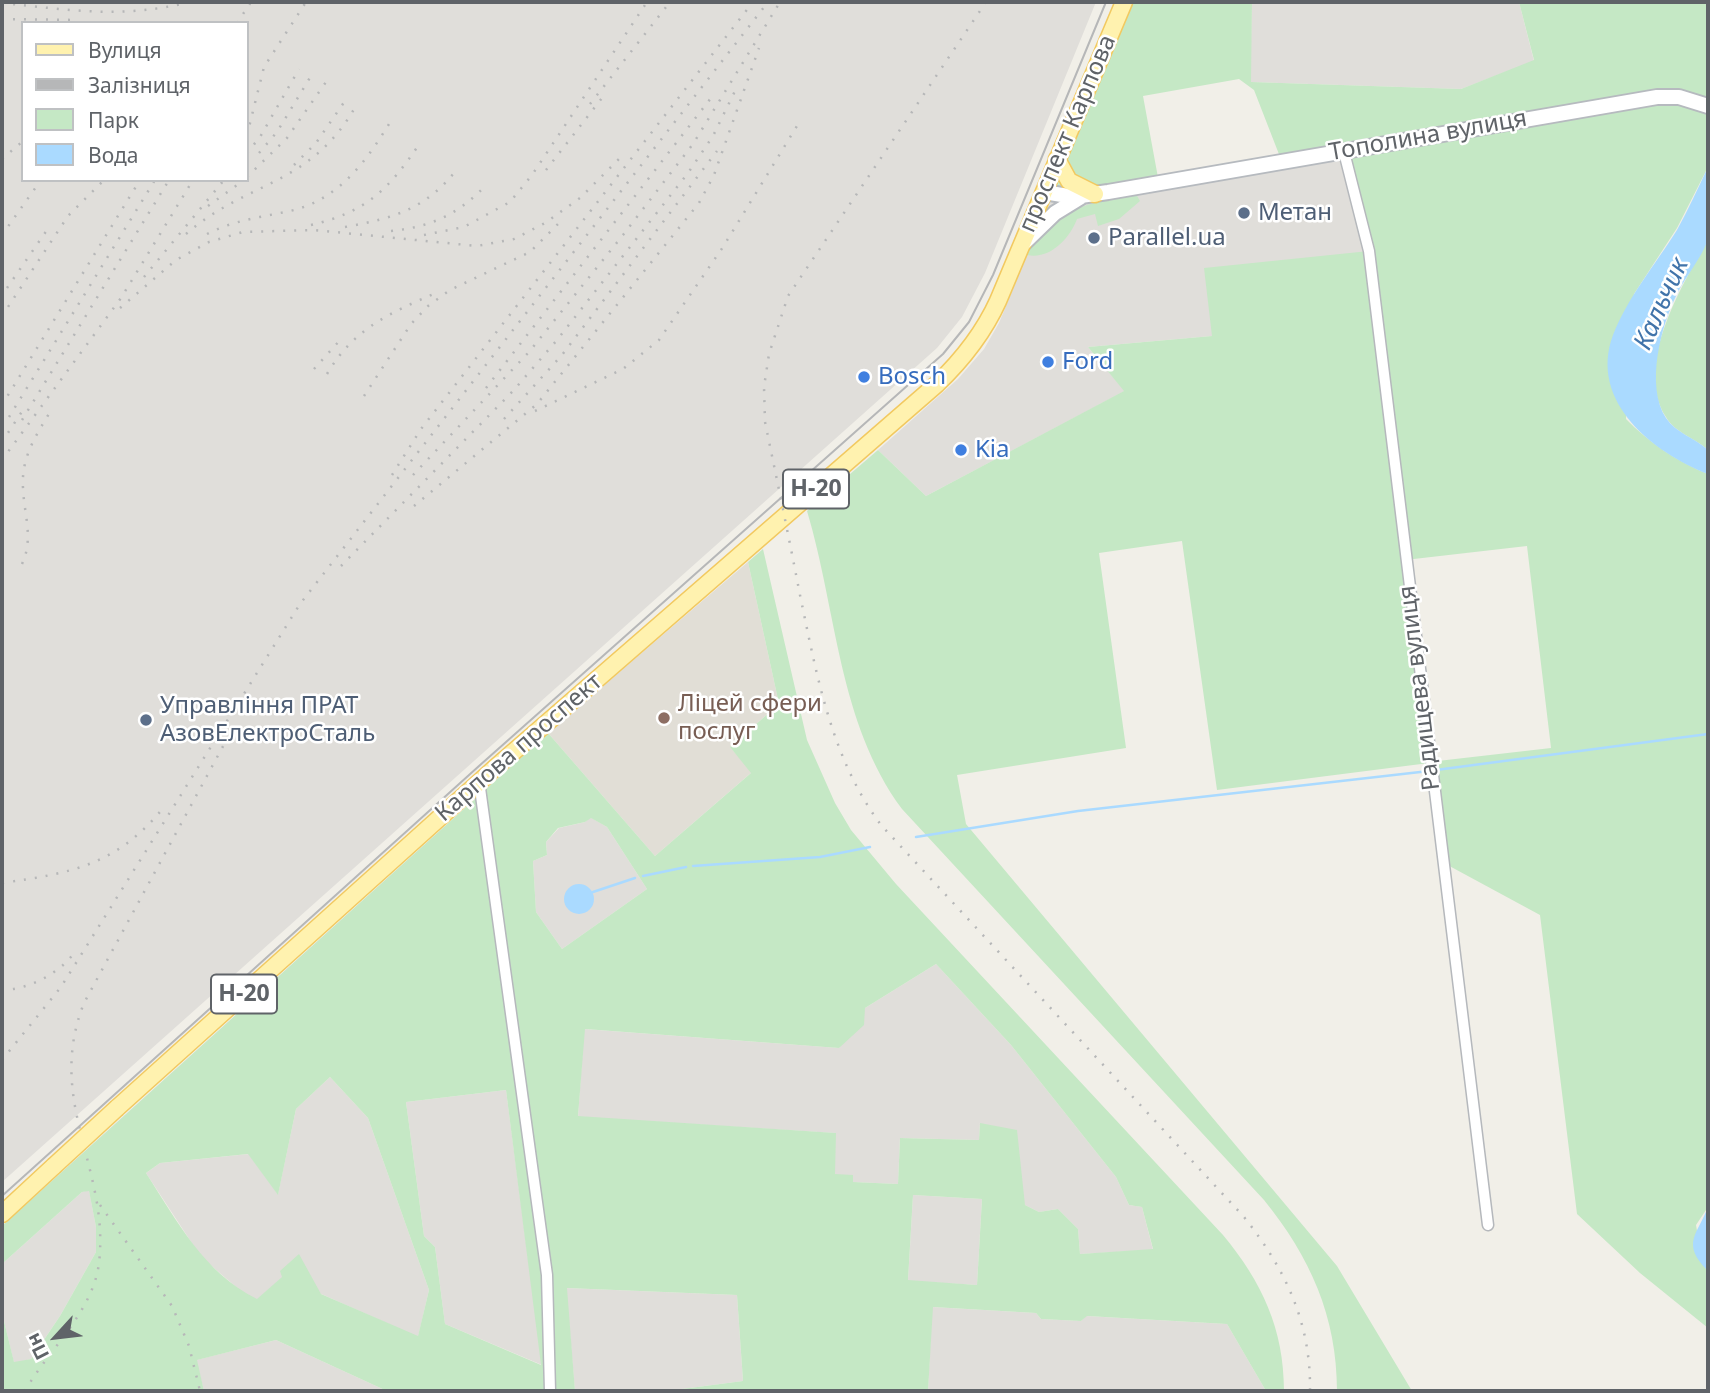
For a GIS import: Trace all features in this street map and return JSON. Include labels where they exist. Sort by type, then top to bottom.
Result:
[{"type":"main road","name":"проспект Карпова","points":[[1013,266],[1124,2]]},
{"type":"main road","name":"Тополина вулиця","points":[[1088,195],[1657,97],[1679,97],[1704,104]]},
{"type":"main road","points":[[1057,159],[1069,181],[1088,195]]},
{"type":"main road","points":[[1044,192],[1088,195]]},
{"type":"main road","points":[[1021,246],[1055,213],[1088,195]]},
{"type":"main road","name":"Карпова проспект","points":[[2,1214],[479,781],[950,370],[985,327],[1013,266]]},
{"type":"street","name":"Радищева вулиця","points":[[1344,152],[1369,251],[1431,779],[1488,1225]]},
{"type":"street","points":[[479,781],[547,1275],[550,1391]]},
{"type":"shaded area","points":[[2,2],[1096,2],[985,273],[962,317],[937,348],[2,1182]]},
{"type":"shaded area","points":[[1252,2],[1519,2],[1534,61],[1461,89],[1250,82]]},
{"type":"shaded area","points":[[1344,152],[1369,251],[1212,336],[1088,347],[1125,391],[926,496],[878,450],[958,379],[984,349],[999,323],[1049,200]]},
{"type":"shaded area","name":"Ліцей сфери послуг","points":[[748,562],[779,704],[730,747],[752,772],[655,856],[548,733]]},
{"type":"shaded area","points":[[590,817],[607,827],[647,889],[562,949],[536,912],[533,861],[547,855],[546,842],[559,828],[585,822]]},
{"type":"shaded area","points":[[936,964],[1011,1045],[1116,1177],[1129,1205],[1142,1207],[1153,1250],[1080,1254],[1078,1229],[1058,1209],[1039,1212],[1025,1205],[980,1123],[979,1140],[900,1138],[898,1184],[853,1182],[835,1174],[835,1133],[578,1117],[584,1029],[839,1048],[865,1008]]},
{"type":"shaded area","points":[[330,1077],[368,1118],[429,1290],[418,1337],[283,1277],[257,1300],[242,1292],[201,1257],[146,1173],[160,1163],[249,1154],[278,1194],[296,1109]]},
{"type":"shaded area","points":[[506,1090],[542,1365],[445,1324],[435,1247],[424,1236],[406,1102]]},
{"type":"shaded area","points":[[89,1190],[96,1227],[96,1252],[60,1316],[31,1359],[14,1363],[2,1313],[2,1264],[82,1192]]},
{"type":"shaded area","points":[[913,1195],[982,1199],[977,1285],[908,1281]]},
{"type":"shaded area","points":[[566,1288],[737,1295],[743,1381],[667,1391],[575,1391]]},
{"type":"shaded area","points":[[932,1307],[1036,1313],[1041,1319],[1081,1321],[1086,1316],[1227,1324],[1266,1391],[928,1391]]},
{"type":"shaded area","points":[[276,1340],[387,1391],[204,1391],[196,1360]]},
{"type":"green space","points":[[1130,2],[1252,2],[1251,82],[1461,89],[1534,60],[1519,2],[1708,2],[1708,167],[1677,228],[1634,294],[1626,419],[1664,451],[1708,474],[1708,1207],[1696,1225],[1703,1265],[1708,1271],[1708,1328],[1640,1273],[1577,1214],[1540,915],[1442,862],[1429,763],[1217,790],[1182,541],[1099,553],[1126,748],[957,775],[966,824],[1337,1266],[1412,1391],[1337,1391],[1332,1338],[1318,1289],[1295,1243],[1280,1221],[1264,1200],[902,809],[881,775],[864,740],[852,703],[807,511],[878,450],[926,496],[1124,391],[1088,347],[1212,336],[1204,268],[1369,251],[1344,152],[1282,162],[1254,90],[1239,79],[1143,96],[1159,183],[1049,200]],"holes":[[[1527,546],[1551,748],[1429,762],[1405,560]]]},
{"type":"green space","points":[[1136,194],[1140,201],[1119,219],[1098,226],[1095,214],[1077,219],[1058,246],[1044,254],[1027,255],[1035,240],[1058,218],[1104,200]]},
{"type":"green space","points":[[1708,240],[1708,450],[1670,423],[1657,397],[1655,374],[1665,326],[1686,279]]},
{"type":"green space","points":[[763,549],[807,740],[835,803],[851,830],[896,884],[1237,1253],[1259,1289],[1275,1327],[1283,1368],[1284,1391],[1266,1391],[1227,1324],[1087,1316],[1081,1321],[1041,1319],[1036,1313],[933,1307],[928,1391],[667,1391],[743,1381],[737,1295],[567,1288],[575,1391],[387,1391],[276,1340],[197,1360],[204,1391],[2,1391],[2,1313],[14,1362],[31,1359],[60,1316],[96,1252],[96,1227],[89,1191],[82,1192],[2,1264],[2,1226],[548,733],[655,856],[751,773],[730,747],[779,704],[748,562]],"holes":[[[591,818],[607,827],[647,889],[562,949],[536,912],[533,861],[547,855],[546,842],[558,828]],[[936,964],[1011,1045],[1116,1177],[1129,1205],[1142,1207],[1153,1249],[1080,1254],[1078,1229],[1058,1209],[1039,1212],[1025,1205],[1017,1130],[980,1123],[979,1140],[900,1138],[898,1184],[853,1182],[853,1175],[835,1174],[836,1133],[578,1116],[585,1029],[839,1048],[864,1025],[865,1008]],[[330,1077],[368,1118],[429,1290],[418,1336],[321,1294],[299,1254],[280,1271],[282,1277],[257,1299],[238,1288],[193,1244],[146,1173],[160,1163],[248,1154],[278,1195],[296,1109]],[[506,1090],[541,1365],[445,1324],[435,1247],[424,1236],[406,1102]],[[913,1195],[982,1199],[977,1285],[908,1280]]]},
{"type":"water","name":"Кальчик","points":[[1708,167],[1707,242],[1671,307],[1661,338],[1656,373],[1660,405],[1666,418],[1675,428],[1708,450],[1708,474],[1667,453],[1631,422],[1618,403],[1610,382],[1608,359],[1619,321],[1677,230]]},
{"type":"water","points":[[579,884],[590,888],[594,899],[590,910],[579,914],[568,910],[564,899],[568,888]]},
{"type":"water","points":[[1708,1207],[1708,1271],[1693,1246],[1696,1232]]},
{"type":"waterway","points":[[1436,770],[1708,734]]},
{"type":"waterway","points":[[916,837],[1078,811],[1429,771]]},
{"type":"waterway","points":[[693,866],[820,857],[870,847]]},
{"type":"waterway","points":[[643,876],[686,867]]},
{"type":"waterway","points":[[593,892],[635,878]]},
{"type":"tram line","points":[[2,1196],[479,766],[943,354],[969,322],[993,275],[1106,2]]},
{"type":"railway","points":[[2,3],[118,12],[190,2]]},
{"type":"railway","points":[[238,21],[251,2]]},
{"type":"railway","points":[[248,131],[264,67],[306,2]]},
{"type":"railway","points":[[424,235],[464,227],[510,202],[532,175],[647,2]]},
{"type":"railway","points":[[590,104],[670,2]]},
{"type":"railway","points":[[392,475],[421,429],[753,2]]},
{"type":"railway","points":[[2,1060],[61,987],[300,604],[768,2]]},
{"type":"railway","points":[[413,475],[529,352],[623,235],[693,144],[780,2]]},
{"type":"railway","points":[[986,2],[788,296],[769,354],[764,387],[765,422],[813,656],[838,744],[864,799],[881,825],[1244,1217],[1259,1237],[1284,1277],[1301,1320],[1309,1366],[1310,1391]]},
{"type":"railway","points":[[2,19],[79,20]]},
{"type":"railway","points":[[414,506],[537,404],[699,203],[714,175],[759,48]]},
{"type":"railway","points":[[248,152],[260,137],[299,69]]},
{"type":"railway","points":[[259,153],[277,132],[311,76]]},
{"type":"railway","points":[[248,176],[287,138],[326,82]]},
{"type":"railway","points":[[341,566],[513,391],[557,340],[688,173],[713,136],[735,91]]},
{"type":"railway","points":[[294,165],[316,143],[347,98]]},
{"type":"railway","points":[[546,170],[602,98]]},
{"type":"railway","points":[[486,388],[711,98]]},
{"type":"railway","points":[[186,234],[209,216],[278,180],[320,152],[339,131],[357,104]]},
{"type":"railway","points":[[535,411],[623,369],[659,340],[723,247],[800,121]]},
{"type":"railway","points":[[207,234],[238,222],[307,206],[322,198],[336,189],[360,166],[389,124]]},
{"type":"railway","points":[[2,159],[21,143]]},
{"type":"railway","points":[[311,225],[347,213],[375,196],[387,186],[420,143]]},
{"type":"railway","points":[[504,419],[562,355],[717,151]]},
{"type":"railway","points":[[120,308],[176,260],[209,242],[243,232],[314,230],[477,246],[514,239],[545,223],[580,198],[619,159]]},
{"type":"railway","points":[[345,227],[408,210],[434,193],[458,168]]},
{"type":"railway","points":[[2,235],[40,182]]},
{"type":"railway","points":[[2,316],[68,216],[102,182]]},
{"type":"railway","points":[[2,405],[139,182]]},
{"type":"railway","points":[[9,417],[154,182]]},
{"type":"railway","points":[[22,420],[168,182]]},
{"type":"railway","points":[[2,460],[121,298],[192,182]]},
{"type":"railway","points":[[144,277],[222,182]]},
{"type":"railway","points":[[208,206],[241,182]]},
{"type":"railway","points":[[391,231],[419,226],[443,217],[465,204],[486,185]]},
{"type":"railway","points":[[364,396],[411,324],[428,306],[450,290],[530,252],[562,220]]},
{"type":"railway","points":[[7,288],[47,230]]},
{"type":"railway","points":[[327,374],[361,333],[404,307],[438,292]]},
{"type":"railway","points":[[314,369],[341,339]]},
{"type":"railway","points":[[2,442],[23,410]]},
{"type":"railway","points":[[22,564],[28,536],[23,488],[24,467],[34,439],[50,412]]},
{"type":"railway","points":[[25,1391],[79,1314],[95,1281],[99,1263],[100,1229],[96,1196],[81,1134],[71,1072],[74,1038],[84,1003],[228,737]]},
{"type":"railway","points":[[2,883],[50,875],[92,863],[129,842],[164,807]]},
{"type":"railway","points":[[2,990],[22,987],[42,979],[60,968],[74,953]]},
{"type":"railway","points":[[100,1205],[172,1306],[189,1346],[200,1391]]},
{"type":"place","name":"Метан","points":[[1244,213]]},
{"type":"place","name":"Parallel.ua","points":[[1094,238]]},
{"type":"place","name":"Ford","points":[[1048,362]]},
{"type":"place","name":"Bosch","points":[[864,377]]},
{"type":"place","name":"Kia","points":[[961,450]]},
{"type":"place","name":"Ліцей сфери послуг","points":[[664,718]]},
{"type":"place","name":"Управління ПРАТ АзовЕлектроСталь","points":[[146,720]]}]
